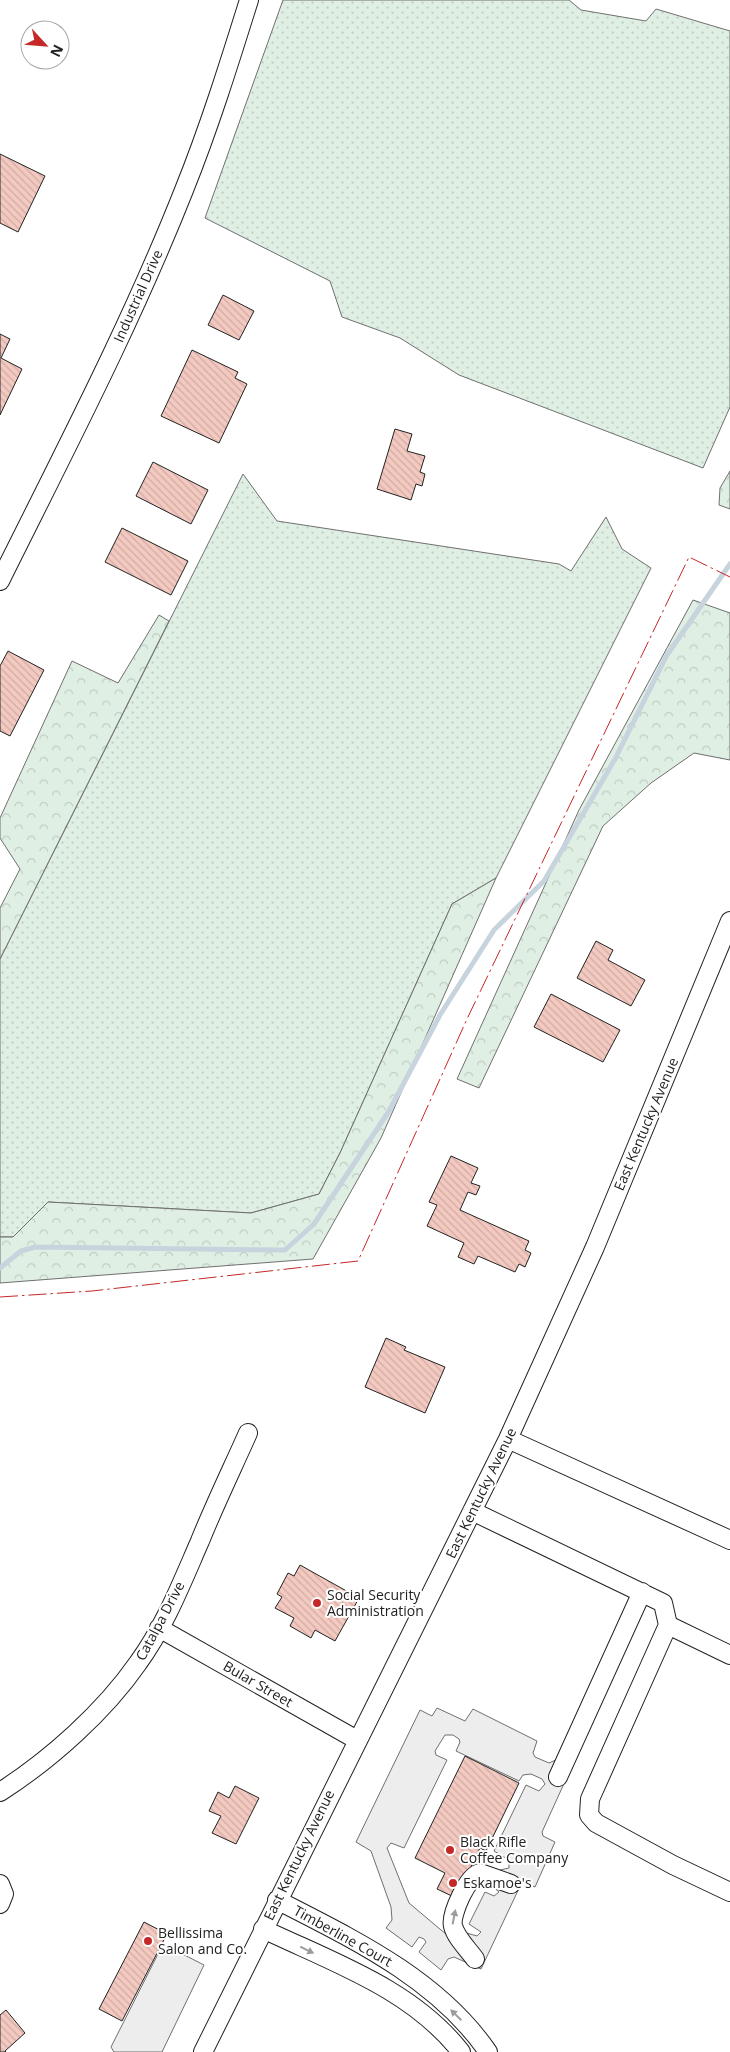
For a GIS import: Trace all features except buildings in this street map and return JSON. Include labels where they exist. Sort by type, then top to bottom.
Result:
[{"type":"street","name":"Industrial Drive","points":[[0,581],[66,450],[149,273],[184,190],[222,88],[249,0]]},
{"type":"street","name":"East Kentucky Avenue","points":[[203,2052],[508,1439],[594,1247],[730,921]]},
{"type":"street","name":"Catalpa Drive","points":[[0,1792],[60,1748],[111,1696],[138,1663],[160,1628],[248,1433]]},
{"type":"street","points":[[508,1439],[730,1540]]},
{"type":"street","points":[[472,1511],[663,1602],[668,1625],[590,1799],[589,1814],[596,1823],[673,1865],[730,1892]]},
{"type":"street","points":[[558,1777],[642,1592]]},
{"type":"street","points":[[668,1625],[730,1655]]},
{"type":"street","name":"Bular Street","points":[[160,1628],[357,1740]]},
{"type":"street","points":[[475,1959],[452,1925],[454,1914],[467,1885],[474,1874],[480,1873],[511,1884]]},
{"type":"street","points":[[0,1884],[4,1894],[0,1904]]},
{"type":"street","name":"Timberline Court","points":[[277,1900],[361,1943],[404,1972],[440,2000],[474,2034],[488,2052]]},
{"type":"street","name":"Timberline Court","points":[[263,1929],[395,1994],[426,2015],[459,2050],[474,2034]]},
{"type":"green space","points":[[283,0],[569,0],[581,10],[646,21],[656,9],[730,31],[730,407],[703,468],[459,375],[400,338],[342,317],[330,281],[205,218]]},
{"type":"green space","points":[[730,471],[730,509],[719,505],[720,488]]},
{"type":"green space","points":[[243,474],[277,521],[559,564],[571,571],[606,517],[622,549],[651,568],[496,878],[452,904],[340,1153],[319,1194],[251,1213],[48,1202],[13,1237],[0,1237],[0,959]]},
{"type":"green space","points":[[693,600],[730,613],[730,760],[694,753],[651,783],[603,826],[479,1088],[457,1079],[579,810]]},
{"type":"green space","points":[[159,615],[169,621],[0,959],[0,908],[20,869],[0,838],[0,818],[72,661],[118,683]]},
{"type":"green space","points":[[496,878],[381,1138],[313,1259],[0,1283],[0,1237],[13,1237],[48,1202],[251,1213],[319,1194],[340,1153],[452,904]]},
{"type":"shaded area","points":[[437,1708],[465,1721],[473,1709],[537,1741],[533,1753],[535,1757],[549,1763],[558,1759],[572,1766],[542,1832],[543,1836],[555,1842],[535,1887],[522,1882],[481,1969],[454,1957],[448,1959],[441,1970],[419,1952],[426,1942],[424,1939],[419,1937],[412,1947],[386,1928],[392,1920],[391,1907],[371,1851],[356,1842],[420,1710],[432,1716]],"holes":[[[445,1735],[453,1735],[459,1739],[460,1742],[456,1751],[519,1781],[523,1775],[531,1774],[542,1779],[545,1784],[539,1791],[526,1785],[494,1851],[509,1860],[509,1868],[500,1870],[480,1865],[471,1868],[447,1935],[409,1903],[387,1848],[391,1843],[404,1848],[447,1760],[436,1755],[435,1751]],[[477,1882],[489,1883],[499,1892],[494,1896],[485,1892],[469,1924],[481,1932],[477,1936],[463,1932],[457,1918]]]},
{"type":"shaded area","points":[[163,1944],[204,1965],[162,2052],[114,2052],[111,2047]]},
{"type":"waterway","points":[[0,1268],[21,1251],[35,1247],[285,1250],[314,1224],[389,1111],[440,1015],[494,930],[544,881],[615,759],[667,655],[730,564]]},
{"type":"power","points":[[0,1297],[92,1291],[358,1261],[467,1019],[689,557],[730,577]]},
{"type":"place","name":"Social Security Administration","points":[[317,1603]]},
{"type":"place","name":"Black Rifle Coffee Company","points":[[450,1850]]},
{"type":"place","name":"Eskamoe's","points":[[453,1883]]},
{"type":"place","name":"Bellissima Salon and Co.","points":[[148,1941]]}]
